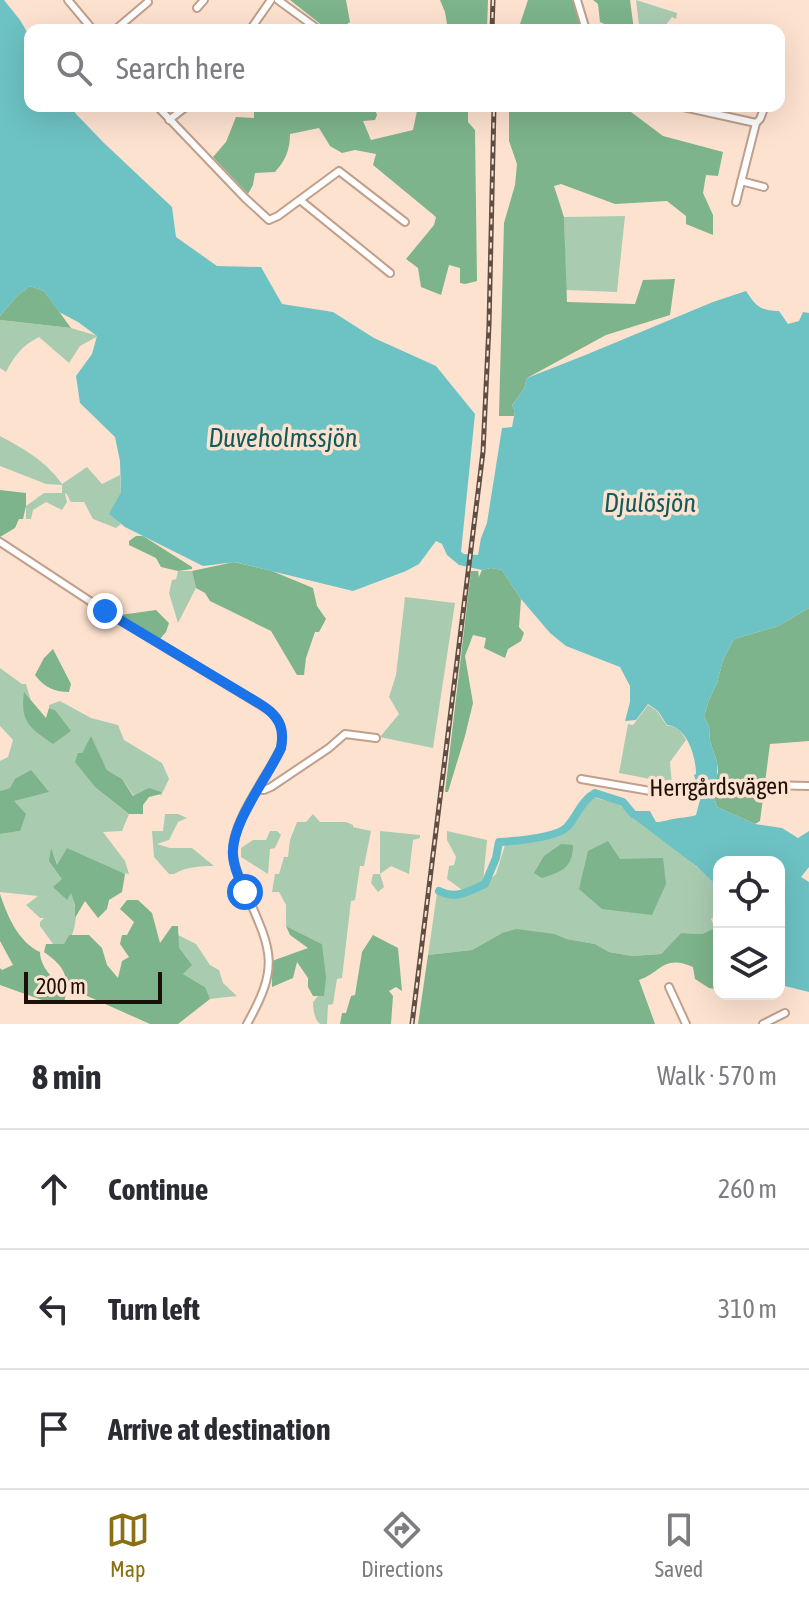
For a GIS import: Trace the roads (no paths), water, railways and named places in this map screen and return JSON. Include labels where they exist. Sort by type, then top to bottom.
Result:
[{"type":"street","points":[[68,0],[88,24]]},
{"type":"street","points":[[197,8],[204,0]]},
{"type":"street","points":[[254,24],[271,0]]},
{"type":"street","points":[[278,0],[308,24]]},
{"type":"street","points":[[577,0],[584,24]]},
{"type":"street","points":[[122,24],[148,2]]},
{"type":"street","points":[[162,112],[269,220],[339,171],[405,222]]},
{"type":"street","points":[[169,120],[179,112]]},
{"type":"street","points":[[706,112],[756,123]]},
{"type":"street","points":[[736,202],[756,123],[763,112]]},
{"type":"street","points":[[741,181],[764,187]]},
{"type":"street","points":[[300,200],[390,273]]},
{"type":"street","points":[[0,542],[105,611],[260,704],[274,714],[281,725],[283,739],[275,761],[239,823],[233,843],[239,878],[267,944],[270,962],[267,983],[247,1024]]},
{"type":"street","points":[[258,790],[271,787],[345,734],[376,738]]},
{"type":"street","name":"Herrgårdsvägen","points":[[581,779],[662,793],[757,785],[809,786]]},
{"type":"street","points":[[669,987],[686,1024]]},
{"type":"street","points":[[763,1024],[785,1013]]},
{"type":"water","points":[[0,0],[4,0],[24,27],[24,112],[75,112],[172,207],[176,237],[217,266],[261,267],[282,304],[333,312],[374,338],[436,366],[475,414],[461,552],[464,554],[478,555],[487,523],[502,428],[512,427],[515,411],[512,405],[524,389],[527,378],[746,291],[759,307],[779,311],[788,324],[799,321],[803,312],[809,313],[809,608],[778,626],[734,639],[723,660],[704,716],[717,762],[714,797],[717,807],[755,824],[782,828],[798,838],[809,831],[809,867],[801,877],[809,882],[809,992],[785,986],[785,856],[713,856],[713,882],[633,818],[634,811],[650,811],[656,822],[696,815],[702,785],[696,782],[694,759],[685,736],[667,725],[658,711],[648,704],[636,720],[625,721],[630,686],[620,667],[566,646],[550,633],[521,599],[502,570],[459,565],[436,541],[419,564],[353,591],[235,562],[203,566],[125,527],[109,514],[121,492],[115,437],[80,403],[76,376],[92,354],[97,336],[59,312],[44,291],[30,286],[0,316]]},
{"type":"waterway","points":[[439,891],[457,895],[485,884],[499,842],[562,831],[595,793],[623,802],[633,814]]},
{"type":"railway","points":[[492,24],[493,0]]},
{"type":"railway","points":[[412,1024],[483,452],[494,112]]},
{"type":"water label","name":"Duveholmssjön","points":[[283,438]]},
{"type":"water label","name":"Djulösjön","points":[[650,503]]}]
